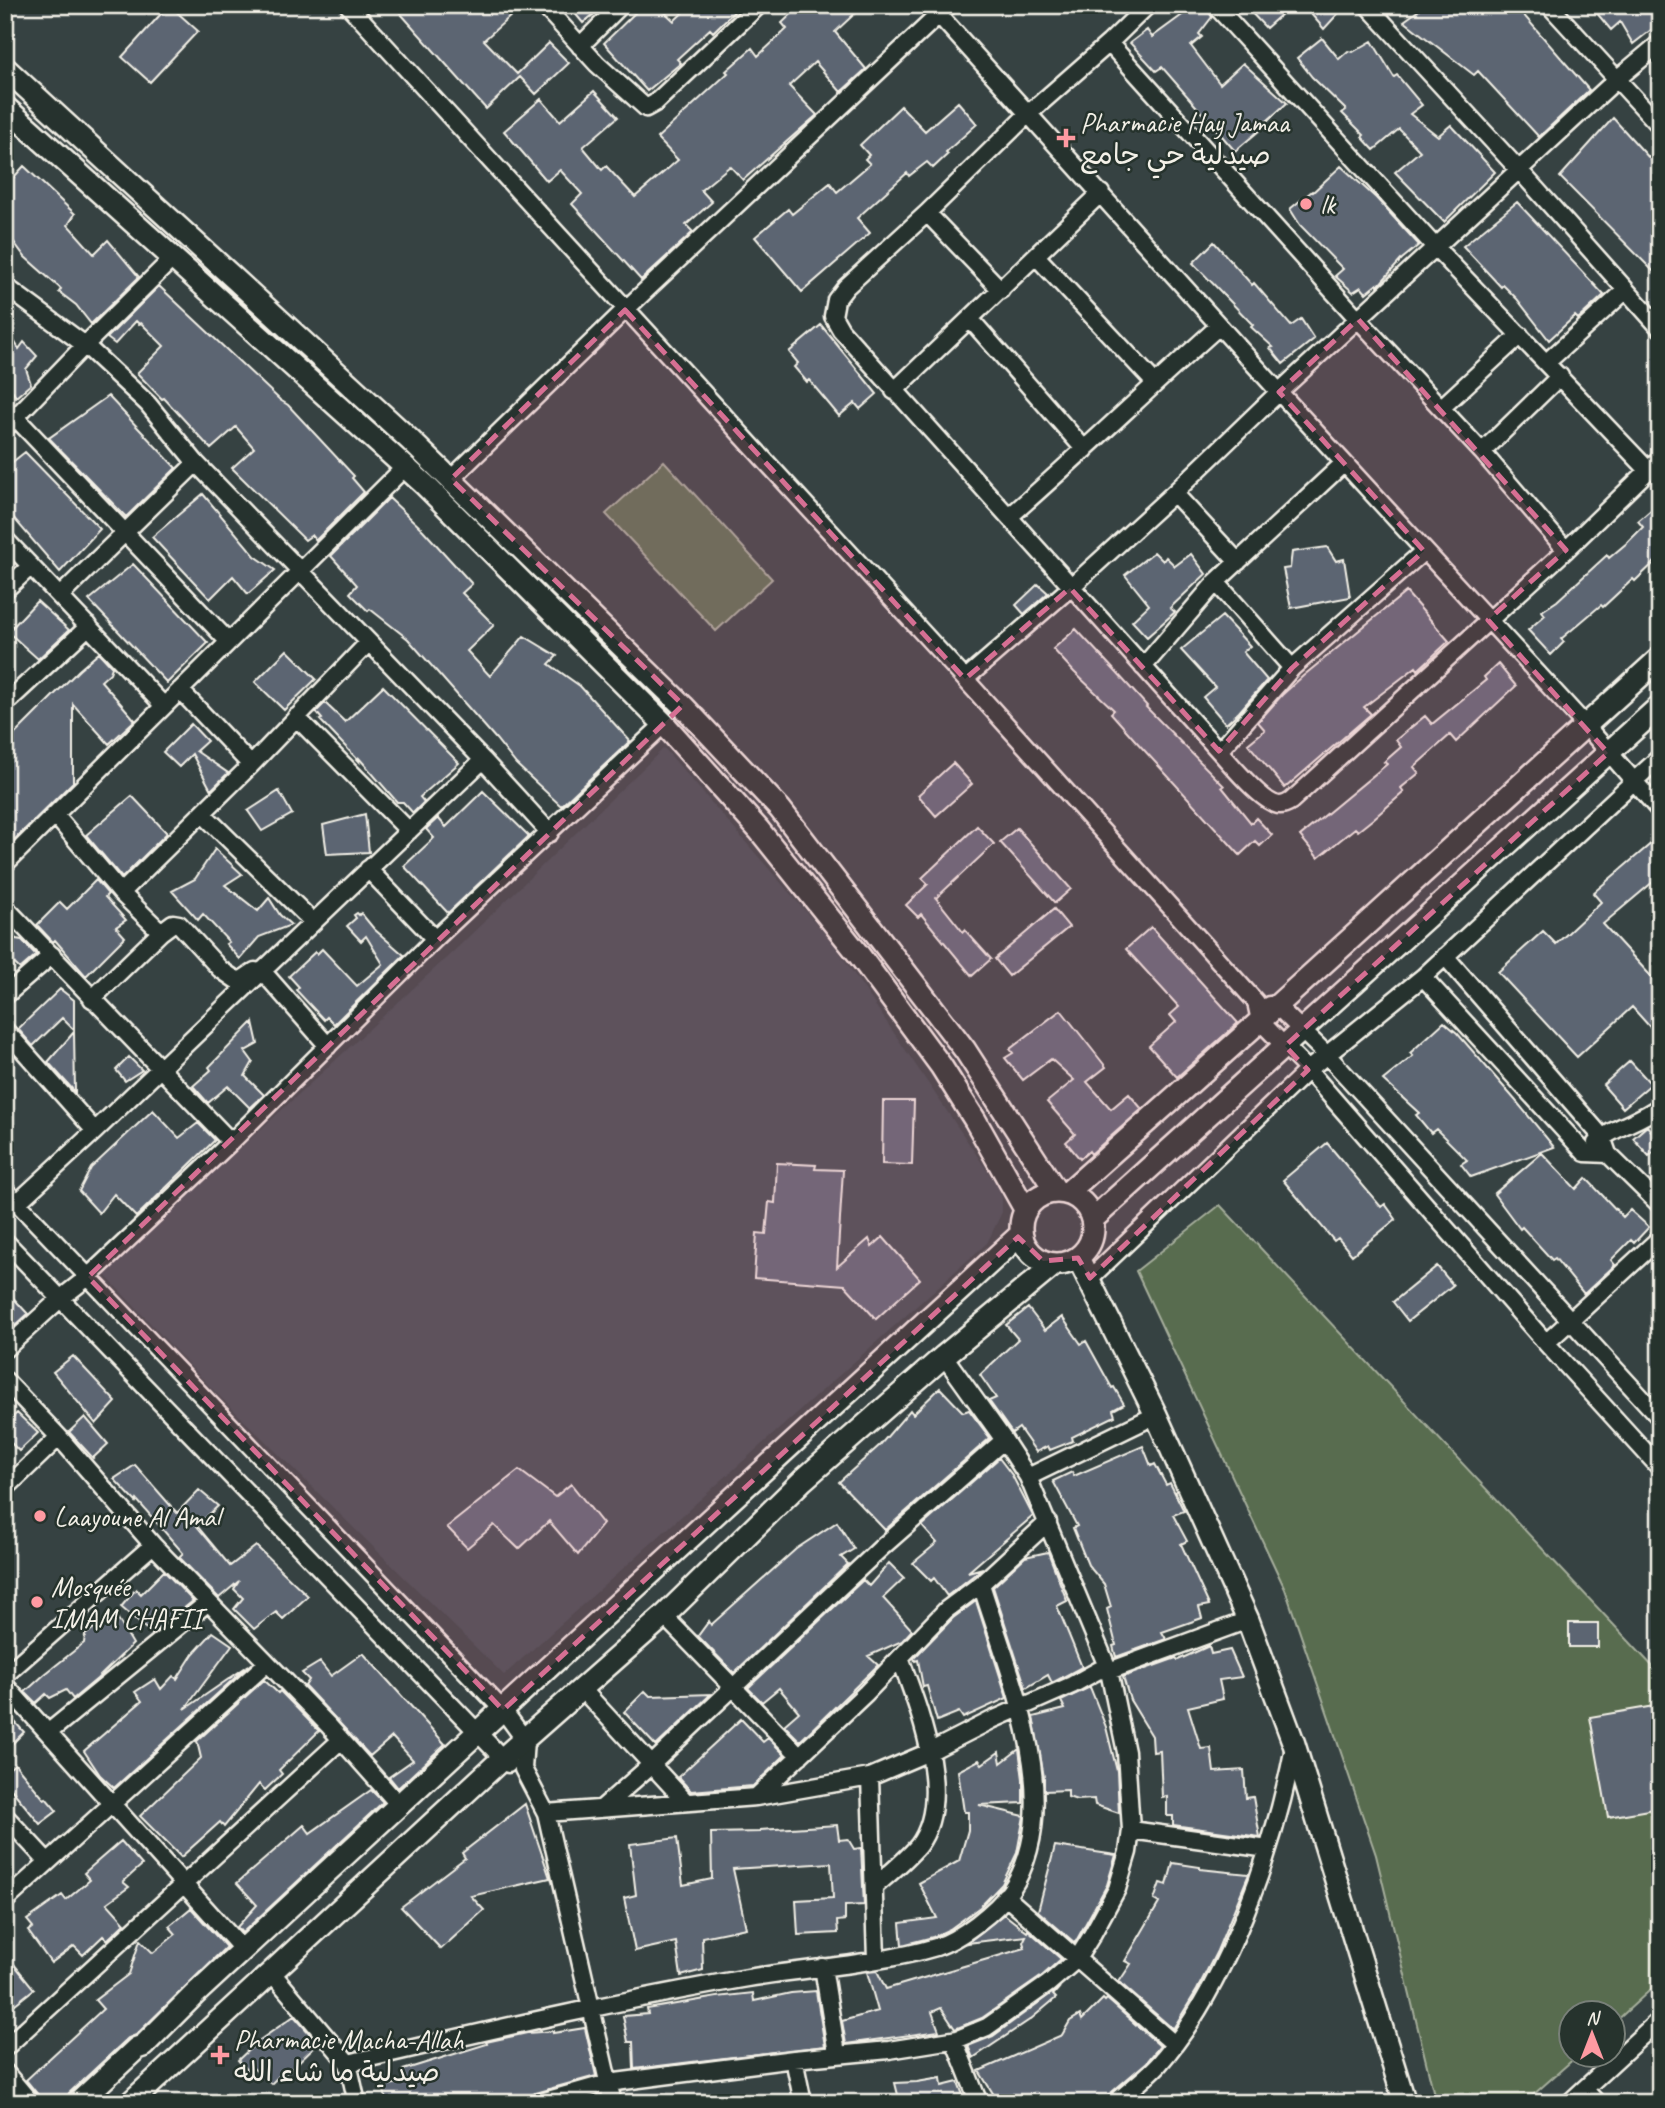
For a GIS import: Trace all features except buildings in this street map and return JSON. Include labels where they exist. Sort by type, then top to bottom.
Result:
[{"type":"main road","points":[[5,68],[451,479],[683,706],[780,809],[965,1050],[1061,1192]]},
{"type":"main road","points":[[6,109],[405,467],[664,724],[759,830],[859,955],[941,1066],[975,1119],[1025,1209]]},
{"type":"main road","points":[[1061,1192],[1586,726],[1660,657]]},
{"type":"main road","points":[[1093,1219],[1660,706]]},
{"type":"main road","points":[[1061,1192],[1084,1202],[1093,1219],[1091,1241],[1078,1258],[1055,1264],[1032,1255],[1025,1245],[1020,1225],[1025,1209],[1033,1200],[1044,1194],[1061,1192]]},
{"type":"main road","points":[[78,2103],[137,2048],[143,2046],[478,1732],[1021,1234]]},
{"type":"main road","points":[[1078,1258],[1156,1415],[1248,1620],[1294,1744],[1404,2102]]},
{"type":"main road","points":[[130,2103],[502,1759],[664,1616],[803,1480],[944,1356],[1055,1264]]},
{"type":"street","points":[[348,5],[1264,1010],[1285,1046],[1546,1343],[1660,1468]]},
{"type":"street","points":[[543,5],[580,46],[646,108],[655,103],[759,5]]},
{"type":"street","points":[[580,46],[621,5]]},
{"type":"street","points":[[1148,5],[845,287],[836,300],[834,316],[841,330],[1070,588],[1219,751],[1272,803],[1281,805],[1291,802],[1566,550],[1654,465],[1560,376],[1436,248],[1215,5]]},
{"type":"street","points":[[1367,5],[1660,328]]},
{"type":"street","points":[[1549,5],[1660,126]]},
{"type":"street","points":[[451,479],[939,9],[1027,115],[1586,726],[1660,811]]},
{"type":"street","points":[[1109,43],[1482,452],[1566,550]]},
{"type":"street","points":[[965,679],[1174,493],[1617,79],[1660,43]]},
{"type":"street","points":[[894,391],[1101,193]]},
{"type":"street","points":[[927,213],[1001,290]]},
{"type":"street","points":[[1036,256],[1155,383]]},
{"type":"street","points":[[172,259],[10,423],[124,531],[229,642]]},
{"type":"street","points":[[5,286],[85,345],[148,404],[196,463],[550,833]]},
{"type":"street","points":[[1547,362],[1625,291]]},
{"type":"street","points":[[971,320],[1085,450]]},
{"type":"street","points":[[1009,517],[1219,326]]},
{"type":"street","points":[[1441,408],[1520,335]]},
{"type":"street","points":[[1482,452],[1560,376]]},
{"type":"street","points":[[60,596],[196,463]]},
{"type":"street","points":[[1143,667],[1216,582],[1345,463]]},
{"type":"street","points":[[7,859],[55,815],[405,467]]},
{"type":"street","points":[[1174,493],[1238,562]]},
{"type":"street","points":[[5,539],[164,706]]},
{"type":"street","points":[[1219,751],[1292,668],[1424,551]]},
{"type":"street","points":[[5,590],[31,566]]},
{"type":"street","points":[[1216,582],[1292,668]]},
{"type":"street","points":[[5,704],[89,626]]},
{"type":"street","points":[[121,893],[251,765],[369,642]]},
{"type":"street","points":[[180,690],[251,765]]},
{"type":"street","points":[[296,717],[409,831]]},
{"type":"street","points":[[5,1349],[60,1299],[88,1278],[231,1142],[435,939],[664,724]]},
{"type":"street","points":[[1090,1278],[1308,1070],[1423,977],[1660,757]]},
{"type":"street","points":[[17,1203],[96,1131],[483,760]]},
{"type":"street","points":[[202,813],[313,922]]},
{"type":"street","points":[[55,815],[121,893],[161,932]]},
{"type":"street","points":[[368,869],[435,939]]},
{"type":"street","points":[[5,907],[231,1142]]},
{"type":"street","points":[[92,999],[173,923],[179,925],[220,969],[236,980],[255,971],[261,972],[328,1046]]},
{"type":"street","points":[[5,996],[52,955]]},
{"type":"street","points":[[1445,957],[1602,1137],[1608,1154],[1660,1205]]},
{"type":"street","points":[[1423,977],[1585,1153],[1608,1154]]},
{"type":"street","points":[[1264,1010],[1303,1030],[1660,1418]]},
{"type":"street","points":[[5,1030],[96,1131]]},
{"type":"street","points":[[1585,1153],[1602,1137],[1647,1117],[1660,1106]]},
{"type":"street","points":[[5,1189],[503,1710],[524,1740],[522,1764],[546,1813],[613,2103]]},
{"type":"street","points":[[1546,1343],[1660,1238]]},
{"type":"street","points":[[5,1241],[502,1759],[525,1773]]},
{"type":"street","points":[[538,2103],[608,2083],[794,2059],[889,2050],[954,2039],[986,2027],[1013,2011],[1077,1959],[1117,1889],[1128,1852],[1131,1830],[1126,1752],[1109,1671],[1028,1477],[944,1356]]},
{"type":"street","points":[[5,1380],[59,1437],[152,1545],[341,1740],[400,1806]]},
{"type":"street","points":[[1028,1477],[1156,1415]]},
{"type":"street","points":[[5,1489],[59,1437]]},
{"type":"street","points":[[601,1809],[881,1548],[1004,1440]]},
{"type":"street","points":[[756,1797],[946,1610],[981,1584],[1048,1522]]},
{"type":"street","points":[[5,1675],[152,1545]]},
{"type":"street","points":[[348,2063],[590,2007],[938,1947],[977,1923],[1012,1889],[1028,1850],[1034,1825],[1035,1796],[1034,1769],[1020,1708],[981,1584]]},
{"type":"street","points":[[49,1732],[207,1603]]},
{"type":"street","points":[[664,1616],[800,1756]]},
{"type":"street","points":[[546,1813],[756,1797],[870,1777],[929,1752],[1099,1670],[1109,1671],[1248,1620]]},
{"type":"street","points":[[874,1887],[919,1845],[932,1810],[929,1752],[900,1658]]},
{"type":"street","points":[[5,1901],[267,1663]]},
{"type":"street","points":[[5,1685],[244,1951]]},
{"type":"street","points":[[582,1689],[686,1802]]},
{"type":"street","points":[[5,2048],[341,1740]]},
{"type":"street","points":[[1115,2103],[1151,2072],[1174,2044],[1200,2005],[1230,1948],[1268,1849],[1282,1802],[1294,1744]]},
{"type":"street","points":[[870,1777],[876,1959]]},
{"type":"street","points":[[5,1816],[47,1861]]},
{"type":"street","points":[[1131,1830],[1268,1849]]},
{"type":"street","points":[[1005,1896],[1174,2044]]},
{"type":"street","points":[[822,1967],[838,2054]]},
{"type":"street","points":[[272,1973],[348,2063],[357,2103]]},
{"type":"street","points":[[1569,2103],[1660,2019]]},
{"type":"street","points":[[954,2039],[979,2103]]},
{"type":"street","points":[[794,2059],[803,2103]]},
{"type":"street","points":[[5,2072],[32,2103]]},
{"type":"street","points":[[1584,2089],[1597,2103]]},
{"type":"highlighted area","points":[[625,310],[965,679],[1070,588],[1219,751],[1292,668],[1424,551],[1279,392],[1358,319],[1566,550],[1488,620],[1608,753],[1285,1046],[1308,1070],[1090,1278],[1078,1258],[1043,1261],[1018,1237],[503,1710],[88,1277],[683,705],[451,479]]},
{"type":"shaded area","points":[[664,748],[833,943],[999,1188],[1002,1212],[987,1243],[504,1675],[211,1388],[104,1274],[456,949]]},
{"type":"green space","points":[[664,461],[772,579],[716,631],[606,514]]},
{"type":"green space","points":[[1220,1205],[1656,1670],[1660,1759],[1660,1981],[1626,2012],[1626,2000],[1556,2000],[1556,2070],[1561,2070],[1524,2103],[1436,2103],[1376,1855],[1285,1589],[1136,1271]]},
{"type":"place","name":"Pharmacie Hay Jamaa صيدلية حي جامع","points":[[1066,138]]},
{"type":"place","name":"lk","points":[[1306,204]]},
{"type":"place","name":"Laayoune Al Amal","points":[[40,1516]]},
{"type":"place","name":"Mosquée IMAM CHAFII","points":[[37,1602]]},
{"type":"place","name":"Pharmacie Macha-Allah صيدلية ما شاء الله","points":[[220,2055]]}]
